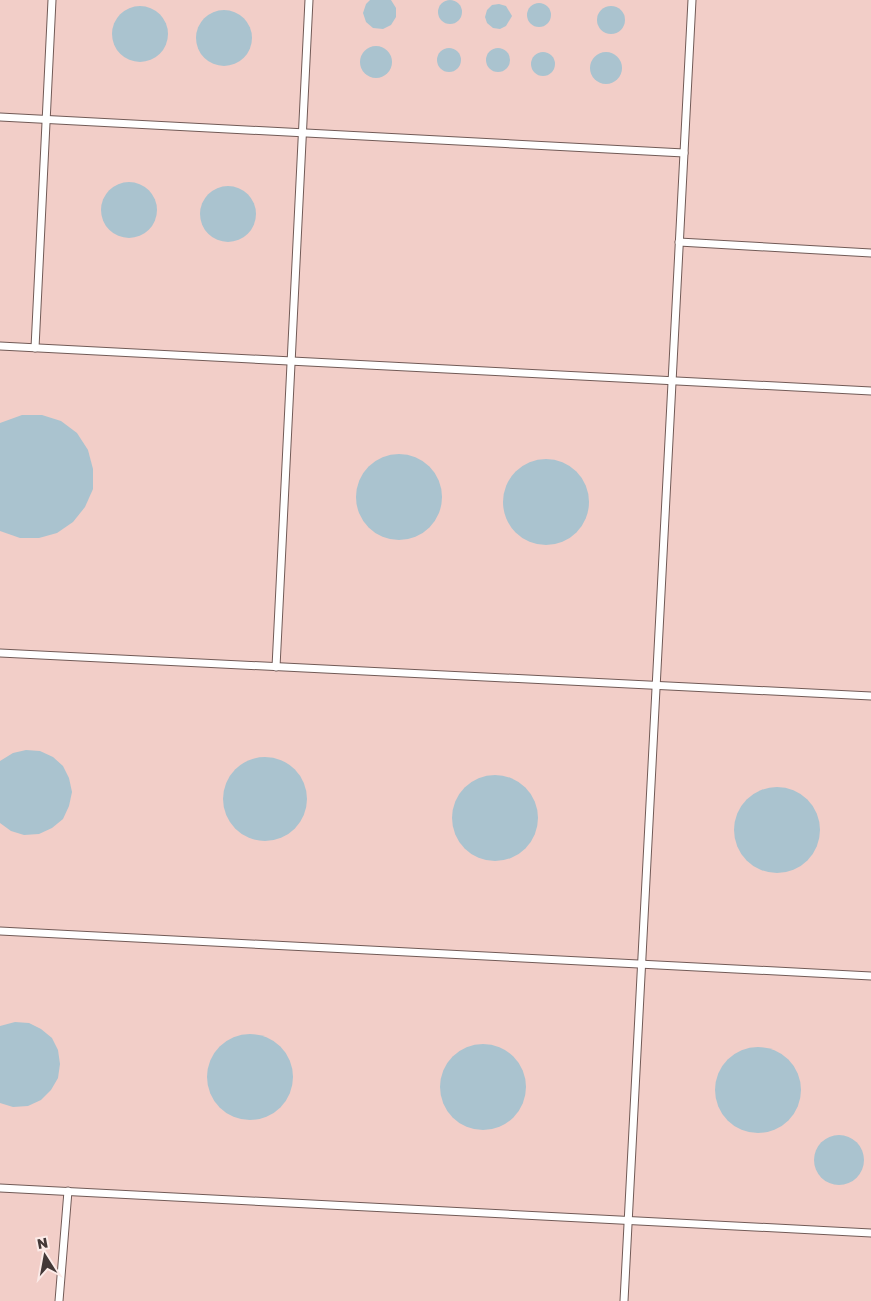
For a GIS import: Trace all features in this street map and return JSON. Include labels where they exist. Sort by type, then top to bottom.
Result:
[{"type":"lane","points":[[35,348],[52,0]]},
{"type":"lane","points":[[276,667],[309,0]]},
{"type":"lane","points":[[624,1301],[692,0]]},
{"type":"lane","points":[[0,117],[684,153]]},
{"type":"lane","points":[[679,242],[871,253]]},
{"type":"lane","points":[[0,346],[871,391]]},
{"type":"lane","points":[[0,653],[871,696]]},
{"type":"lane","points":[[0,931],[871,976]]},
{"type":"lane","points":[[0,1188],[871,1233]]},
{"type":"lane","points":[[59,1301],[68,1191]]},
{"type":"shaded area","points":[[0,0],[871,0],[871,1301],[0,1301]]},
{"type":"building","points":[[370,0],[391,0],[396,8],[396,17],[391,25],[383,29],[373,28],[366,22],[363,13],[366,4]]},
{"type":"building","points":[[450,0],[459,3],[462,12],[459,21],[450,24],[441,21],[438,12],[441,3]]},
{"type":"building","points":[[539,3],[548,6],[551,15],[548,24],[539,27],[530,24],[527,15],[530,6]]},
{"type":"building","points":[[492,5],[506,6],[512,16],[506,26],[500,29],[493,28],[487,23],[485,17],[487,10]]},
{"type":"building","points":[[140,6],[151,8],[160,14],[166,23],[168,34],[166,45],[160,54],[151,60],[140,62],[129,60],[120,54],[114,45],[112,34],[114,23],[120,14],[129,8]]},
{"type":"building","points":[[611,6],[621,10],[625,20],[621,30],[611,34],[601,30],[597,20],[601,10]]},
{"type":"building","points":[[219,10],[229,10],[244,18],[250,27],[252,38],[250,49],[244,58],[229,66],[219,66],[208,61],[201,54],[196,43],[196,33],[201,22],[208,15]]},
{"type":"building","points":[[376,46],[388,50],[392,62],[388,74],[376,78],[364,74],[360,62],[364,50]]},
{"type":"building","points":[[449,48],[458,51],[461,60],[458,69],[449,72],[440,69],[437,60],[440,51]]},
{"type":"building","points":[[493,48],[503,48],[510,55],[510,65],[503,72],[493,72],[486,65],[486,55]]},
{"type":"building","points":[[538,52],[548,52],[555,59],[555,69],[548,76],[538,76],[531,69],[531,59]]},
{"type":"building","points":[[606,52],[612,53],[617,57],[621,62],[621,74],[617,79],[612,83],[606,84],[600,83],[595,79],[591,74],[590,68],[591,62],[595,57],[600,53]]},
{"type":"building","points":[[129,182],[140,184],[149,190],[155,199],[157,210],[155,221],[149,230],[140,236],[129,238],[118,236],[109,230],[103,221],[101,210],[103,199],[109,190],[118,184]]},
{"type":"building","points":[[223,186],[233,186],[248,194],[254,203],[256,214],[254,225],[248,234],[233,242],[223,242],[212,237],[205,230],[200,219],[200,209],[205,198],[212,191]]},
{"type":"building","points":[[22,415],[42,415],[61,421],[77,433],[88,450],[93,469],[93,489],[85,507],[73,522],[57,533],[39,538],[20,538],[0,531],[0,423]]},
{"type":"building","points":[[399,454],[415,458],[429,467],[438,481],[442,497],[438,513],[429,527],[415,536],[399,540],[383,536],[369,527],[360,513],[356,497],[360,481],[369,467],[383,458]]},
{"type":"building","points":[[546,459],[562,462],[570,466],[582,478],[586,486],[589,502],[586,518],[582,526],[570,538],[562,542],[546,545],[530,542],[522,538],[510,526],[506,518],[503,502],[506,486],[510,478],[522,466],[530,462]]},
{"type":"building","points":[[26,750],[40,751],[53,757],[63,766],[69,778],[72,792],[69,806],[63,819],[52,828],[39,834],[24,835],[11,831],[0,823],[0,761],[13,753]]},
{"type":"building","points":[[265,757],[281,760],[295,769],[304,783],[307,799],[304,815],[295,829],[281,838],[265,841],[249,838],[235,829],[226,815],[223,799],[226,783],[235,769],[249,760]]},
{"type":"building","points":[[495,775],[511,779],[525,788],[534,802],[538,818],[534,834],[525,848],[511,857],[495,861],[479,857],[465,848],[456,834],[452,818],[456,802],[465,788],[479,779]]},
{"type":"building","points":[[777,787],[794,790],[808,799],[817,813],[820,830],[817,847],[808,861],[794,870],[777,873],[760,870],[746,861],[737,847],[734,830],[737,813],[746,799],[760,790]]},
{"type":"building","points":[[15,1022],[29,1023],[41,1029],[52,1038],[58,1050],[60,1064],[58,1078],[51,1090],[41,1100],[28,1106],[13,1107],[0,1103],[0,1026]]},
{"type":"building","points":[[242,1034],[258,1034],[267,1037],[281,1046],[290,1060],[293,1077],[290,1094],[281,1108],[267,1117],[258,1120],[242,1120],[226,1113],[214,1101],[207,1085],[207,1069],[214,1053],[226,1041]]},
{"type":"building","points":[[483,1044],[500,1047],[514,1056],[523,1070],[526,1087],[523,1104],[514,1118],[500,1127],[483,1130],[466,1127],[452,1118],[443,1104],[440,1087],[443,1070],[452,1056],[466,1047]]},
{"type":"building","points":[[758,1047],[774,1051],[788,1060],[797,1074],[801,1090],[797,1106],[788,1120],[774,1129],[758,1133],[742,1129],[728,1120],[719,1106],[715,1090],[719,1074],[728,1060],[742,1051]]},
{"type":"building","points":[[834,1135],[844,1135],[857,1142],[864,1155],[864,1165],[857,1178],[844,1185],[834,1185],[825,1181],[818,1174],[814,1165],[814,1155],[818,1146],[825,1139]]}]
